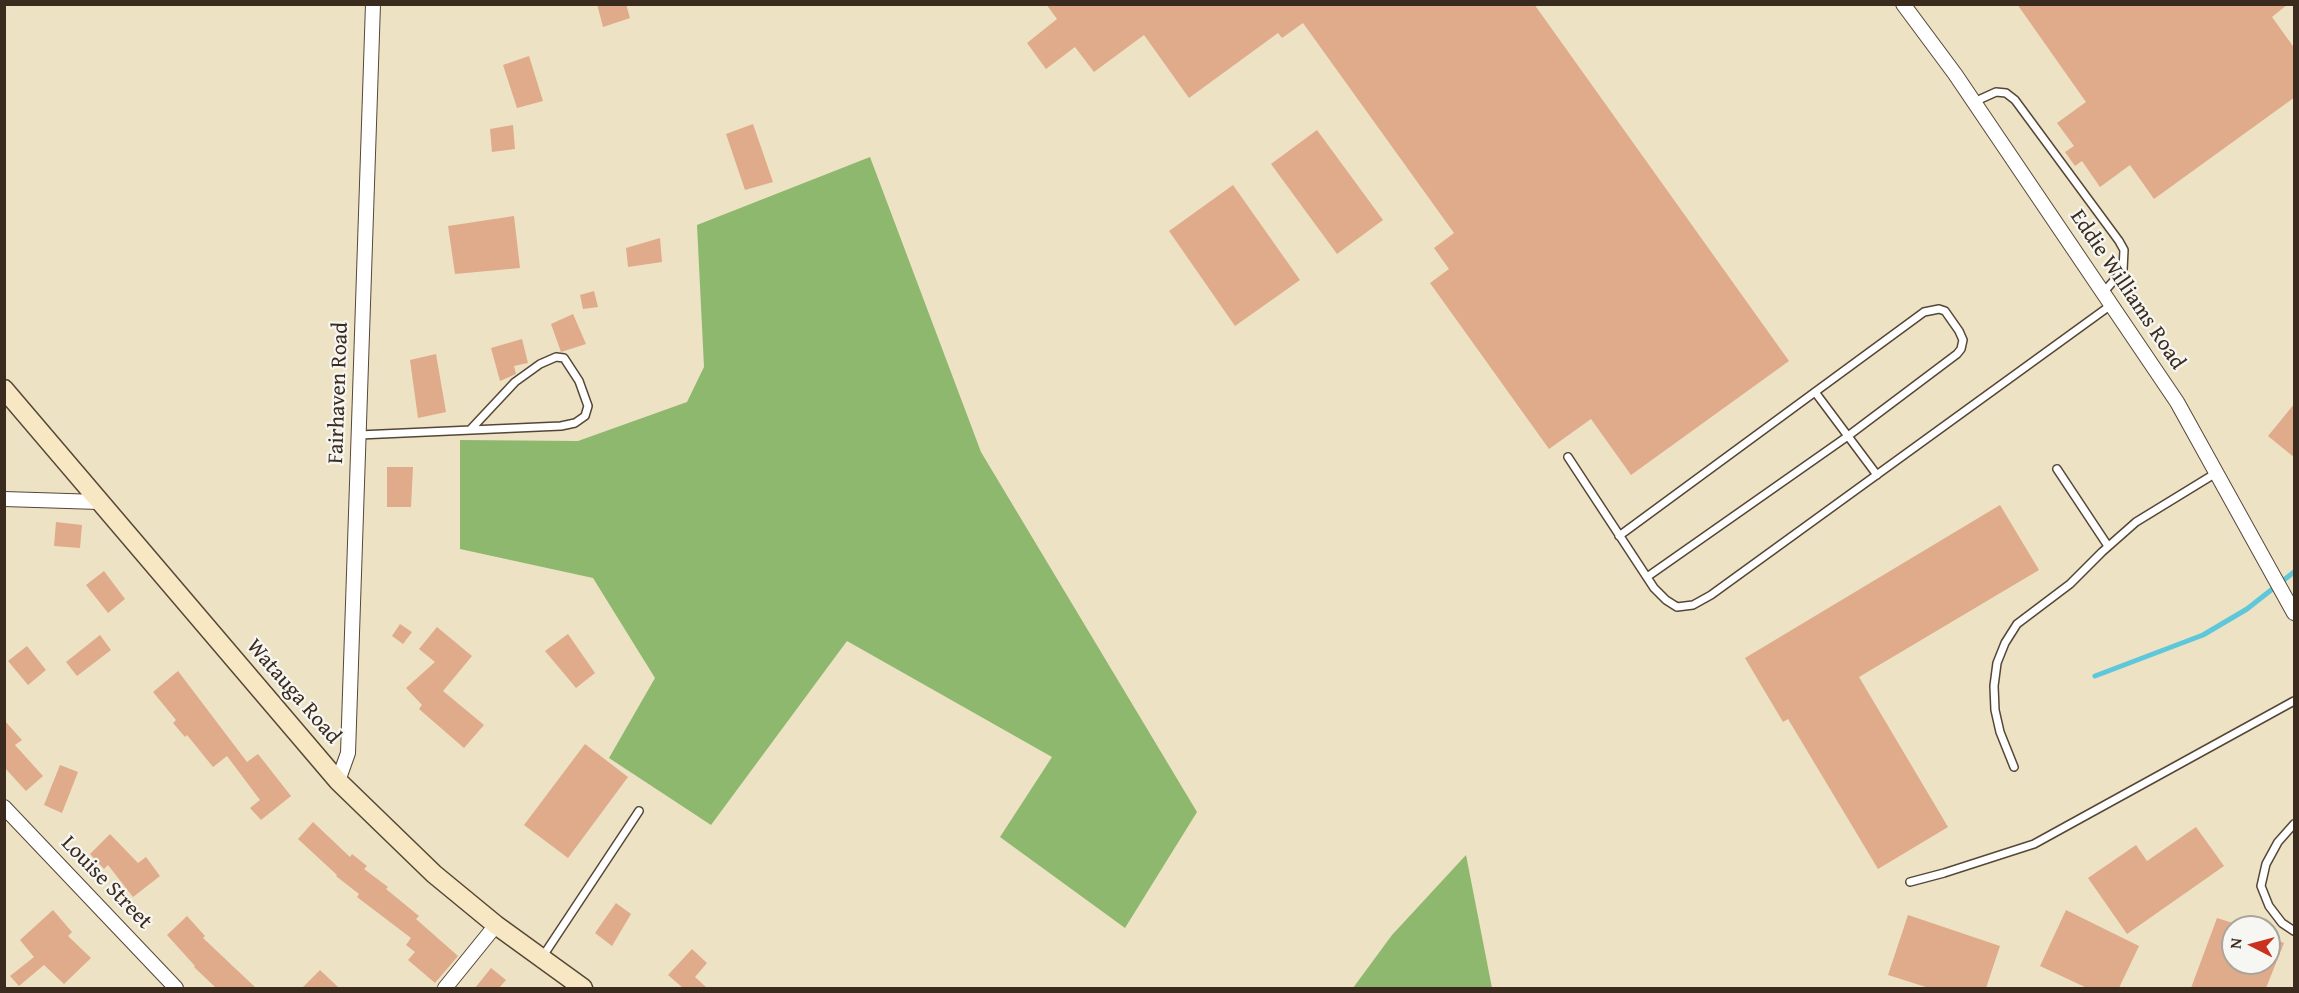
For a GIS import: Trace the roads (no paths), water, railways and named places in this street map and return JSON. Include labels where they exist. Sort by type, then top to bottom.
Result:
[{"type":"main road","name":"Watauga Road","points":[[4,389],[338,781],[434,873],[496,925],[583,988]]},
{"type":"street","name":"Fairhaven Road","points":[[338,781],[348,753],[373,4]]},
{"type":"street","name":"Eddie Williams Road","points":[[1902,4],[1974,102],[2177,402],[2295,613]]},
{"type":"street","points":[[4,500],[99,502]]},
{"type":"street","name":"Louise Street","points":[[4,807],[177,988]]},
{"type":"street","points":[[445,988],[496,925]]},
{"type":"lane","points":[[1568,457],[1654,588],[1677,607],[1693,605],[1711,595],[1877,475],[2107,299],[2123,270],[2124,250],[2119,241],[2015,100],[2006,93],[1996,92],[1974,102]]},
{"type":"lane","points":[[1619,536],[1924,312],[1939,309],[1945,311],[1959,331],[1963,340],[1961,349],[1848,436],[1647,577]]},
{"type":"lane","points":[[359,435],[561,426],[575,423],[585,416],[588,406],[579,381],[564,358],[556,357],[540,364],[514,382],[471,429]]},
{"type":"lane","points":[[1815,393],[1877,475]]},
{"type":"lane","points":[[2057,469],[2108,546]]},
{"type":"lane","points":[[2014,767],[2000,732],[1995,710],[1994,686],[1997,663],[2005,643],[2017,624],[2070,584],[2136,522],[2216,472]]},
{"type":"lane","points":[[1910,882],[2034,844],[2295,700]]},
{"type":"lane","points":[[542,958],[639,811]]},
{"type":"lane","points":[[2295,824],[2278,842],[2266,864],[2261,886],[2269,906],[2283,922],[2295,931]]},
{"type":"waterway","points":[[2095,676],[2203,635],[2247,609],[2294,572]]}]
